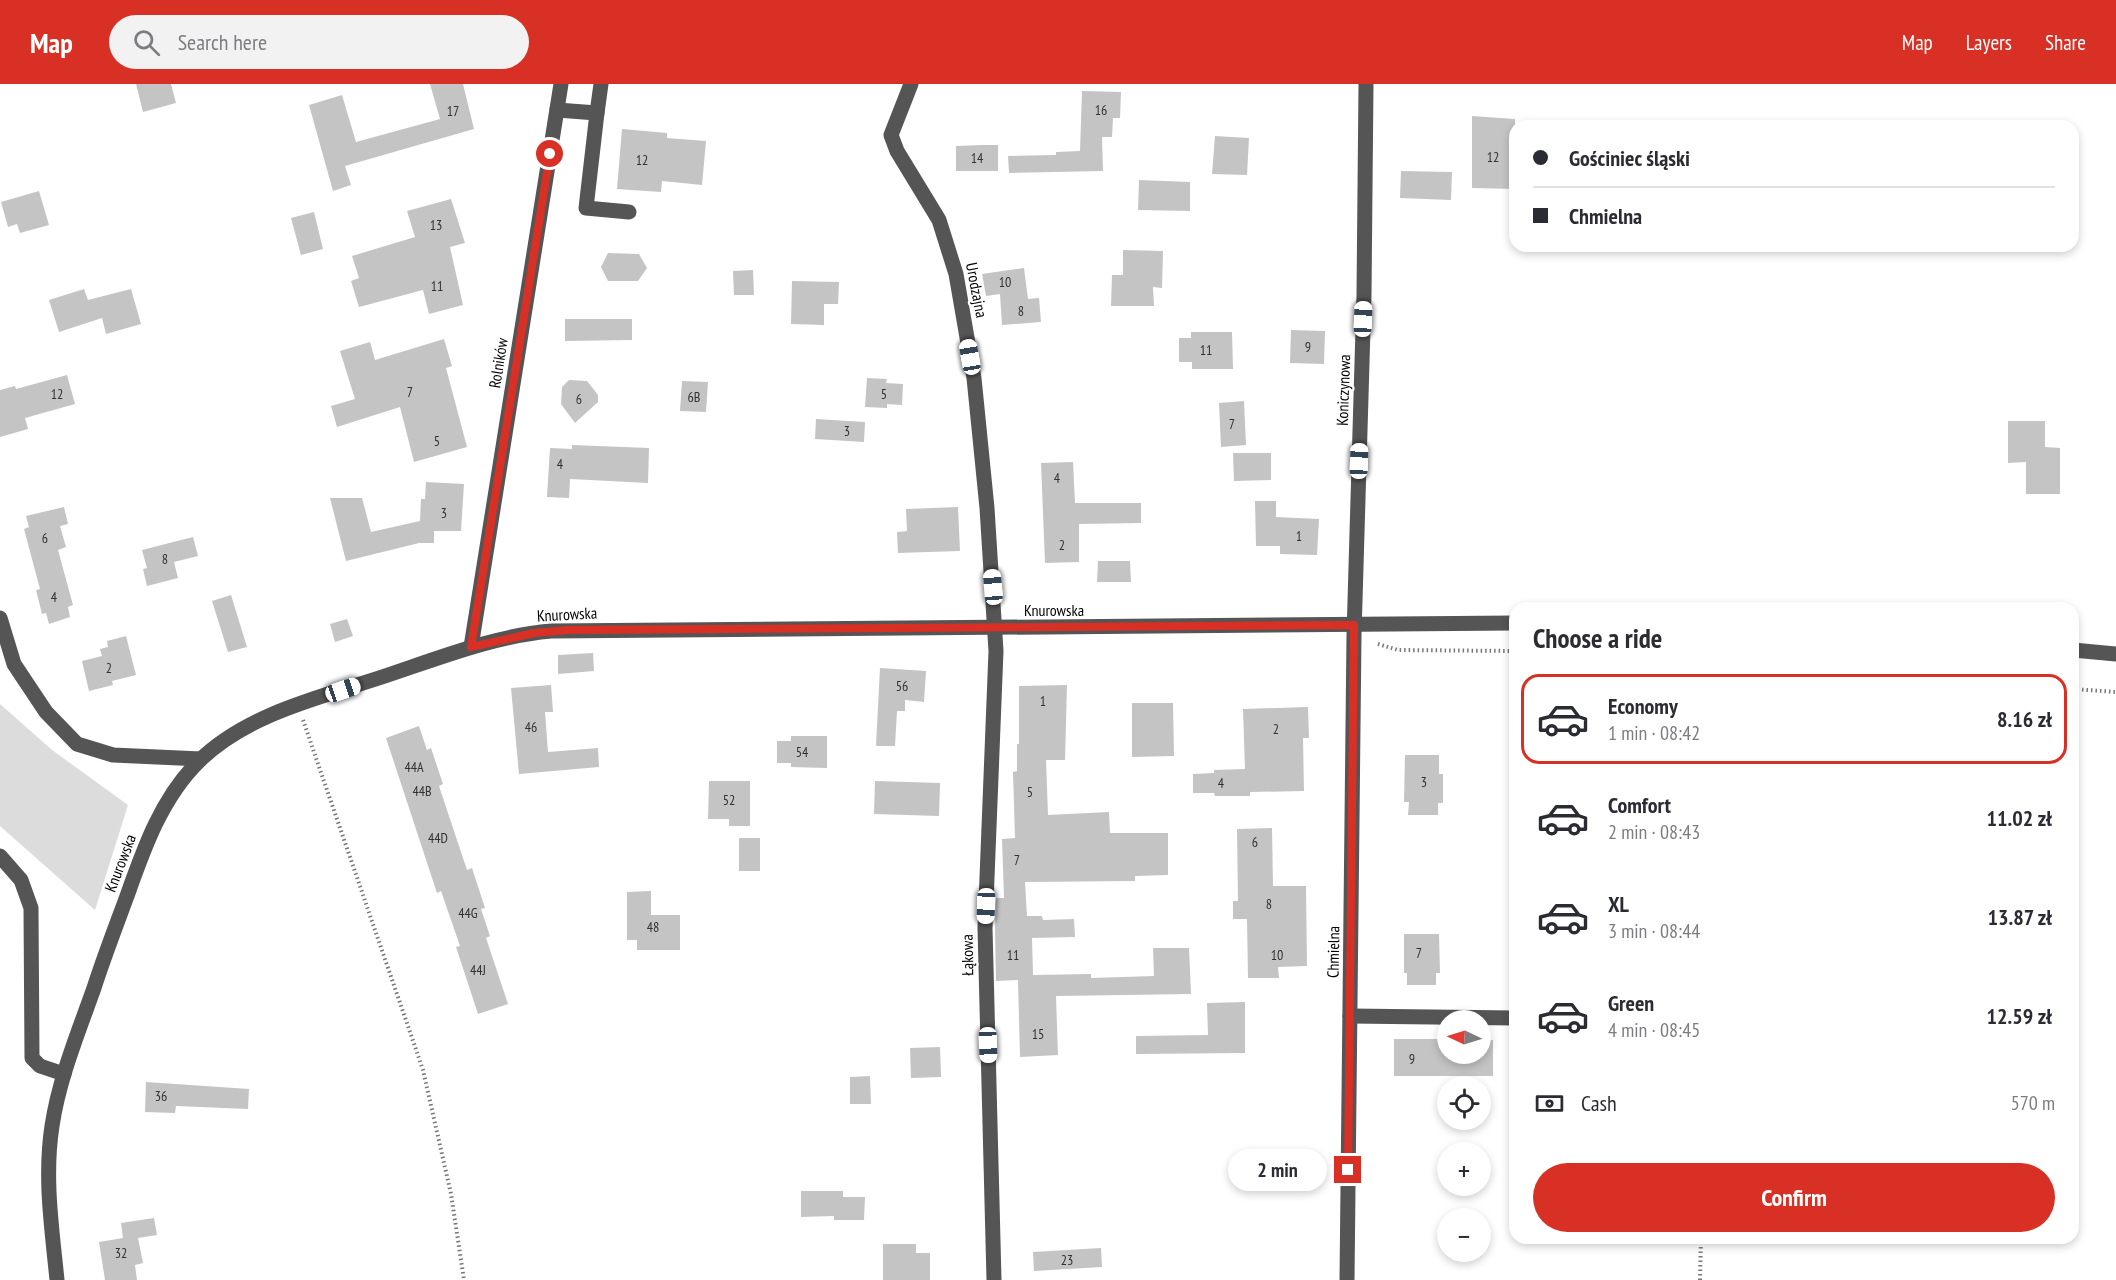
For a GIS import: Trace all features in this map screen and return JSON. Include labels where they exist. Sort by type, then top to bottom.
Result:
[{"type":"street","name":"Rolników","points":[[471,647],[561,84]]},
{"type":"street","points":[[601,84],[586,208],[629,212]]},
{"type":"street","name":"Urodzajna","points":[[911,84],[891,135],[897,151],[939,220],[956,273],[974,378],[996,628]]},
{"type":"street","name":"Koniczynowa","points":[[1354,625],[1364,295],[1366,84]]},
{"type":"street","points":[[557,110],[597,113]]},
{"type":"street","points":[[0,618],[15,664],[46,712],[77,744],[113,755],[201,759]]},
{"type":"street","name":"Knurowska","points":[[57,1280],[49,1205],[48,1163],[52,1127],[64,1074],[102,962],[148,839],[183,780],[201,759],[237,732],[298,705],[471,647],[526,634],[569,630],[1509,623]]},
{"type":"street","name":"Chmielna","points":[[1347,1280],[1354,625]]},
{"type":"street","name":"Łąkowa","points":[[994,1280],[985,928],[996,628]]},
{"type":"street","points":[[2079,651],[2116,654]]},
{"type":"street","points":[[0,856],[21,880],[31,908],[32,1058],[40,1066],[64,1074]]},
{"type":"street","points":[[1350,1016],[1509,1018]]},
{"type":"path","points":[[1398,650],[1509,651]]},
{"type":"path","points":[[2079,689],[2116,692]]},
{"type":"path","points":[[298,705],[423,1070],[451,1194],[464,1280]]},
{"type":"path","points":[[1700,1280],[1701,1244]]},
{"type":"shaded area","points":[[0,704],[52,750],[128,805],[95,910],[0,826]]},
{"type":"building","points":[[136,84],[171,84],[176,103],[143,112]]},
{"type":"building","points":[[430,84],[463,84],[474,129],[345,166],[351,185],[333,191],[309,105],[342,95],[356,142],[440,119]]},
{"type":"building","points":[[1082,91],[1121,92],[1120,118],[1113,118],[1112,137],[1102,137],[1103,171],[1009,173],[1008,156],[1056,155],[1056,152],[1080,151]]},
{"type":"building","points":[[1472,116],[1515,119],[1509,120],[1509,189],[1472,188]]},
{"type":"building","points":[[622,129],[667,133],[667,138],[706,141],[702,185],[662,181],[661,192],[617,189]]},
{"type":"building","points":[[1215,136],[1249,138],[1247,175],[1212,174]]},
{"type":"building","points":[[998,145],[998,171],[956,171],[956,146]]},
{"type":"building","points":[[1401,171],[1452,172],[1451,200],[1400,198]]},
{"type":"building","points":[[1139,180],[1190,182],[1190,211],[1138,210]]},
{"type":"building","points":[[39,191],[49,225],[20,233],[17,224],[8,227],[1,202]]},
{"type":"building","points":[[451,199],[465,243],[450,247],[463,305],[429,314],[423,290],[359,307],[351,281],[359,278],[352,256],[415,237],[407,211]]},
{"type":"building","points":[[314,212],[323,249],[301,255],[291,218]]},
{"type":"building","points":[[1123,250],[1163,251],[1162,288],[1153,287],[1154,306],[1111,306],[1112,275],[1123,275]]},
{"type":"building","points":[[608,253],[639,254],[647,268],[638,281],[608,281],[601,267]]},
{"type":"building","points":[[1024,268],[1028,299],[1039,298],[1041,322],[1002,325],[1000,294],[986,296],[982,274]]},
{"type":"building","points":[[753,270],[754,295],[734,295],[733,271]]},
{"type":"building","points":[[792,281],[839,282],[838,304],[824,304],[824,325],[791,324]]},
{"type":"building","points":[[84,289],[88,300],[131,289],[141,324],[106,334],[102,318],[59,332],[49,300]]},
{"type":"building","points":[[565,319],[632,319],[632,340],[565,341]]},
{"type":"building","points":[[1291,330],[1325,331],[1324,364],[1290,363]]},
{"type":"building","points":[[1191,332],[1232,332],[1233,369],[1192,369],[1192,362],[1179,362],[1179,338],[1191,338]]},
{"type":"building","points":[[444,339],[452,366],[446,368],[467,447],[414,462],[400,407],[337,427],[331,406],[355,399],[340,351],[370,342],[375,360]]},
{"type":"building","points":[[67,375],[75,404],[25,418],[28,429],[0,437],[0,390],[15,386],[16,389]]},
{"type":"building","points":[[867,378],[887,379],[886,383],[903,384],[902,405],[887,404],[887,408],[865,407]]},
{"type":"building","points":[[569,380],[587,381],[598,395],[598,402],[575,423],[561,404],[562,387]]},
{"type":"building","points":[[682,381],[708,382],[706,412],[680,411]]},
{"type":"building","points":[[1244,401],[1246,445],[1221,447],[1219,403]]},
{"type":"building","points":[[816,419],[865,422],[864,442],[815,439]]},
{"type":"building","points":[[2008,421],[2045,421],[2045,447],[2060,448],[2060,494],[2026,494],[2026,462],[2008,463]]},
{"type":"building","points":[[572,445],[649,448],[648,483],[570,479],[569,498],[547,497],[550,448],[572,449]]},
{"type":"building","points":[[1233,453],[1271,453],[1271,480],[1234,481]]},
{"type":"building","points":[[1073,462],[1075,503],[1141,503],[1141,523],[1079,524],[1079,562],[1045,563],[1041,463]]},
{"type":"building","points":[[426,482],[464,484],[461,531],[434,531],[434,543],[419,543],[346,561],[330,498],[362,498],[371,532],[420,521],[421,499],[425,499]]},
{"type":"building","points":[[1255,501],[1276,501],[1276,517],[1319,519],[1317,555],[1280,554],[1280,546],[1256,546]]},
{"type":"building","points":[[64,507],[68,524],[60,526],[66,547],[58,550],[73,605],[68,607],[70,617],[49,624],[46,613],[42,614],[36,590],[40,589],[24,529],[29,527],[26,516]]},
{"type":"building","points":[[958,507],[960,551],[898,553],[897,532],[907,531],[906,509]]},
{"type":"building","points":[[193,537],[198,556],[174,562],[178,578],[147,586],[143,569],[147,568],[142,550]]},
{"type":"building","points":[[1098,561],[1130,561],[1131,582],[1097,582]]},
{"type":"building","points":[[231,595],[247,647],[228,652],[212,601]]},
{"type":"building","points":[[347,619],[353,636],[335,642],[330,624]]},
{"type":"building","points":[[126,636],[136,675],[112,681],[113,685],[89,691],[82,661],[102,656],[100,649],[108,647],[107,641]]},
{"type":"building","points":[[593,653],[594,671],[558,674],[558,655]]},
{"type":"building","points":[[880,668],[926,671],[924,702],[905,700],[905,711],[897,711],[895,746],[876,745]]},
{"type":"building","points":[[551,685],[553,712],[545,712],[548,752],[598,748],[599,767],[519,774],[511,688]]},
{"type":"building","points":[[1067,685],[1065,760],[1046,760],[1048,815],[1109,812],[1110,833],[1168,833],[1168,875],[1135,876],[1135,881],[1025,882],[1027,916],[1042,916],[1043,920],[1074,919],[1075,937],[1032,938],[1033,975],[1091,974],[1091,978],[1154,976],[1153,948],[1189,948],[1191,994],[1056,996],[1058,1055],[1020,1057],[1018,980],[996,981],[995,928],[996,898],[1004,898],[1002,839],[1015,838],[1013,772],[1017,771],[1017,744],[1019,744],[1019,686]]},
{"type":"building","points":[[1132,703],[1173,703],[1174,756],[1132,757]]},
{"type":"building","points":[[1308,707],[1309,738],[1303,738],[1304,791],[1250,792],[1250,796],[1215,796],[1214,793],[1193,793],[1193,774],[1214,773],[1214,770],[1245,769],[1243,709]]},
{"type":"building","points":[[419,726],[427,750],[431,748],[443,784],[439,786],[467,870],[472,868],[485,908],[481,909],[490,936],[486,938],[508,1004],[478,1014],[456,947],[460,946],[441,891],[437,893],[386,738]]},
{"type":"building","points":[[791,736],[827,736],[827,768],[791,767],[791,763],[777,763],[777,741],[791,741]]},
{"type":"building","points":[[1405,755],[1439,755],[1439,774],[1443,774],[1443,803],[1438,803],[1438,815],[1408,815],[1409,802],[1404,802]]},
{"type":"building","points":[[709,781],[750,781],[750,826],[729,826],[729,819],[708,819]]},
{"type":"building","points":[[875,781],[940,783],[939,816],[874,814]]},
{"type":"building","points":[[1272,828],[1273,886],[1306,886],[1307,966],[1278,967],[1279,978],[1248,978],[1247,919],[1233,919],[1233,901],[1238,901],[1237,829]]},
{"type":"building","points":[[739,838],[760,838],[760,871],[739,871]]},
{"type":"building","points":[[651,891],[651,915],[680,915],[680,950],[637,950],[637,940],[627,940],[627,892]]},
{"type":"building","points":[[1404,934],[1439,934],[1440,973],[1436,973],[1436,985],[1407,985],[1407,973],[1404,973]]},
{"type":"building","points":[[1245,1002],[1245,1053],[1136,1054],[1136,1036],[1208,1035],[1207,1003]]},
{"type":"building","points":[[1394,1039],[1437,1039],[1437,1064],[1491,1064],[1491,1040],[1493,1040],[1493,1076],[1394,1076]]},
{"type":"building","points":[[940,1047],[941,1077],[911,1078],[910,1048]]},
{"type":"building","points":[[870,1076],[871,1104],[850,1104],[850,1077]]},
{"type":"building","points":[[146,1082],[249,1089],[248,1109],[176,1106],[175,1113],[145,1112]]},
{"type":"building","points":[[801,1191],[843,1191],[843,1197],[865,1197],[864,1220],[834,1220],[834,1216],[801,1217]]},
{"type":"building","points":[[154,1218],[157,1235],[138,1238],[143,1263],[135,1265],[137,1280],[105,1280],[99,1242],[123,1238],[121,1223]]},
{"type":"building","points":[[883,1244],[916,1244],[916,1253],[930,1253],[930,1280],[883,1280]]},
{"type":"building","points":[[1101,1248],[1102,1267],[1034,1271],[1033,1252]]},
{"type":"route","points":[[550,154],[471,647],[505,638],[569,630],[1354,625],[1348,1170]]}]
